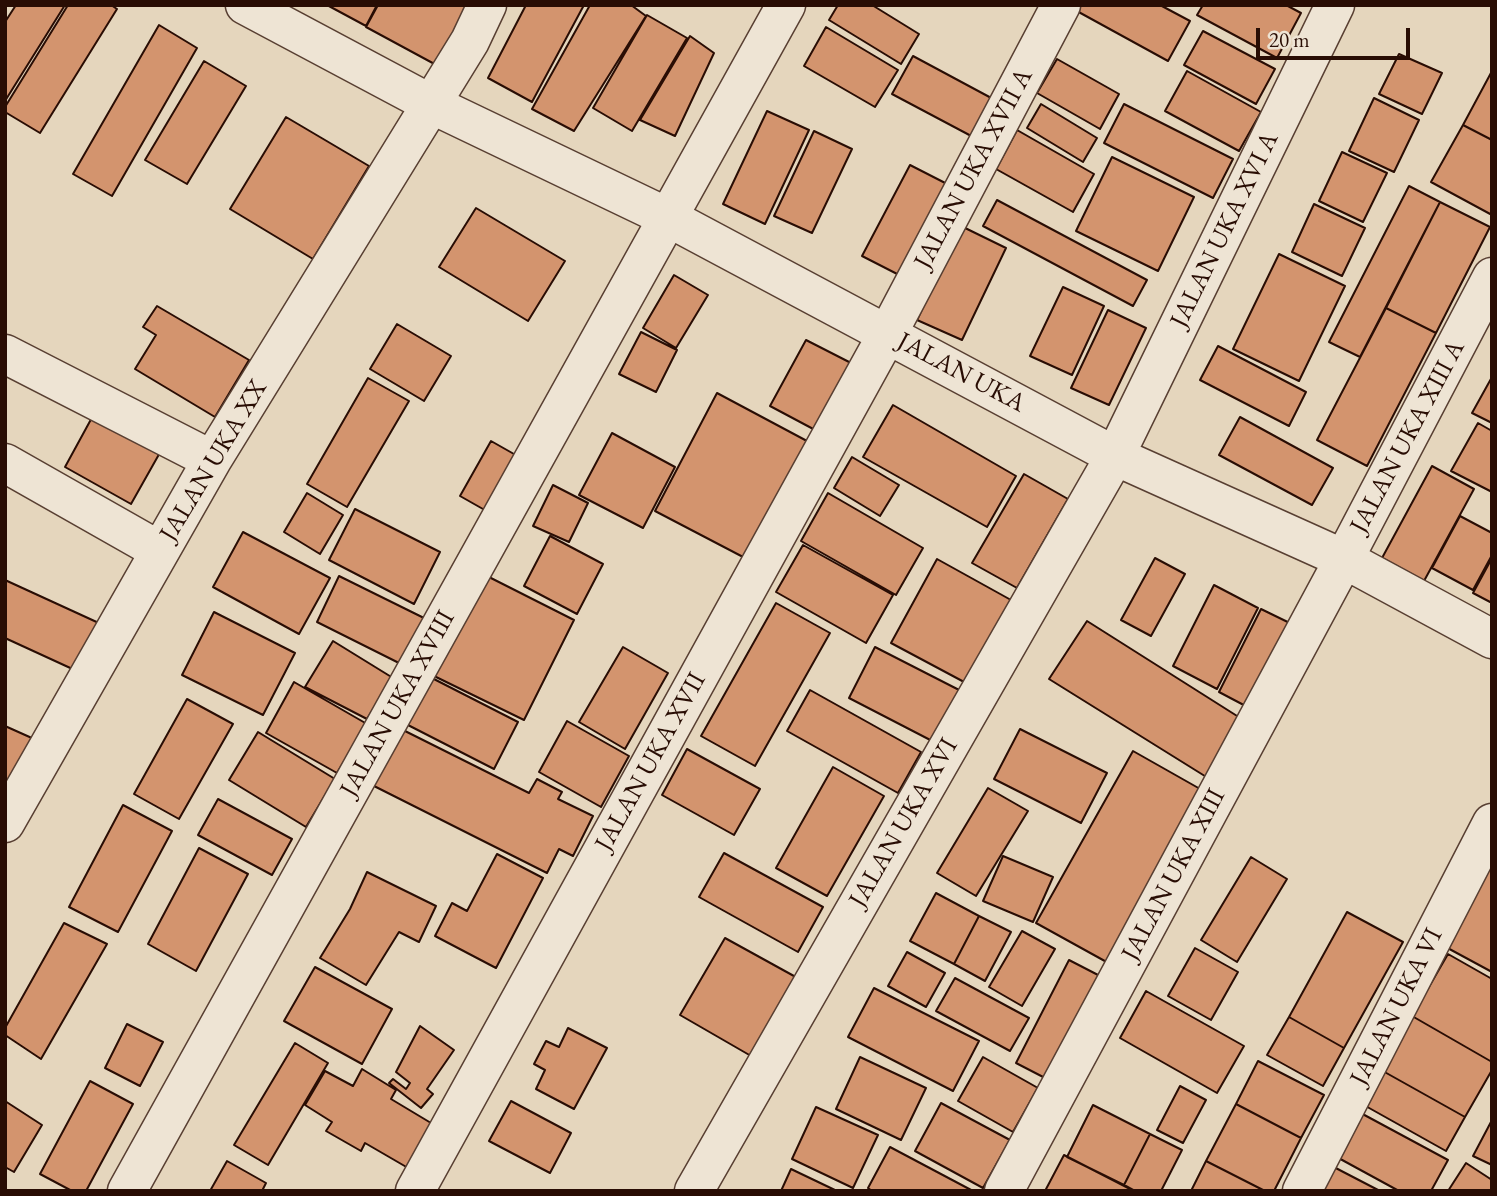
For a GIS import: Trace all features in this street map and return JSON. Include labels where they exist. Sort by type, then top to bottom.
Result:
[{"type":"street","name":"JALAN UKA","points":[[245,5],[431,104],[668,218],[1115,456],[1344,559],[1492,639]]},
{"type":"street","name":"JALAN UKA XX","points":[[5,823],[212,460],[470,41],[488,5]]},
{"type":"street","name":"JALAN UKA XVIII","points":[[127,1191],[786,5]]},
{"type":"street","name":"JALAN UKA XVII A","points":[[887,333],[1061,5]]},
{"type":"street","name":"JALAN UKA XVI A","points":[[1115,456],[1335,5]]},
{"type":"street","name":"JALAN UKA XIII A","points":[[1344,559],[1492,277]]},
{"type":"street","name":"JALAN UKA XVII","points":[[415,1191],[887,333]]},
{"type":"street","points":[[5,354],[212,460]]},
{"type":"street","name":"JALAN UKA XVI","points":[[694,1191],[1115,456]]},
{"type":"street","points":[[5,463],[160,551]]},
{"type":"street","name":"JALAN UKA XIII","points":[[1004,1191],[1344,559]]},
{"type":"street","name":"JALAN UKA VI","points":[[1302,1191],[1492,823]]},
{"type":"building","points":[[16,5],[65,5],[5,101],[5,22]]},
{"type":"building","points":[[68,5],[111,5],[117,9],[40,133],[5,112],[5,107]]},
{"type":"building","points":[[327,5],[377,5],[366,26]]},
{"type":"building","points":[[378,5],[474,5],[440,67],[366,27]]},
{"type":"building","points":[[526,5],[584,5],[532,102],[488,78]]},
{"type":"building","points":[[590,5],[631,5],[646,16],[574,131],[532,109]]},
{"type":"building","points":[[838,5],[872,5],[919,34],[901,64],[829,20]]},
{"type":"building","points":[[1078,5],[1160,5],[1190,21],[1168,61],[1075,10]]},
{"type":"building","points":[[1203,5],[1286,5],[1301,13],[1277,58],[1197,15]]},
{"type":"building","points":[[647,15],[687,38],[632,131],[593,108]]},
{"type":"building","points":[[159,25],[197,48],[112,196],[73,174]]},
{"type":"building","points":[[826,27],[898,70],[875,107],[804,66]]},
{"type":"building","points":[[1203,31],[1275,69],[1256,104],[1184,65]]},
{"type":"building","points":[[690,36],[714,53],[675,136],[640,120]]},
{"type":"building","points":[[1399,54],[1442,73],[1422,114],[1379,94]]},
{"type":"building","points":[[913,56],[995,100],[975,138],[892,94]]},
{"type":"building","points":[[1057,59],[1119,94],[1100,129],[1037,93]]},
{"type":"building","points":[[204,61],[246,86],[187,184],[145,160]]},
{"type":"building","points":[[1187,71],[1261,112],[1239,151],[1165,111]]},
{"type":"building","points":[[1492,71],[1492,140],[1463,125]]},
{"type":"building","points":[[1374,98],[1419,120],[1394,172],[1349,151]]},
{"type":"building","points":[[1041,104],[1097,138],[1083,162],[1027,128]]},
{"type":"building","points":[[1124,104],[1233,159],[1213,198],[1104,143]]},
{"type":"building","points":[[767,111],[809,130],[765,224],[723,204]]},
{"type":"building","points":[[286,117],[369,166],[313,259],[230,209]]},
{"type":"building","points":[[1463,125],[1492,140],[1492,215],[1431,182]]},
{"type":"building","points":[[1017,130],[1094,174],[1073,212],[996,169]]},
{"type":"building","points":[[814,131],[852,149],[812,233],[774,216]]},
{"type":"building","points":[[1342,152],[1387,173],[1363,222],[1319,201]]},
{"type":"building","points":[[1112,157],[1194,197],[1158,271],[1076,231]]},
{"type":"building","points":[[910,165],[953,187],[905,278],[862,256]]},
{"type":"building","points":[[1409,186],[1440,202],[1360,357],[1329,342]]},
{"type":"building","points":[[997,200],[1147,280],[1133,306],[983,226]]},
{"type":"building","points":[[1440,202],[1490,227],[1436,333],[1386,308]]},
{"type":"building","points":[[1314,204],[1365,228],[1342,276],[1292,252]]},
{"type":"building","points":[[476,208],[565,261],[528,321],[439,267]]},
{"type":"building","points":[[961,226],[1006,248],[962,340],[917,320]]},
{"type":"building","points":[[1279,254],[1345,286],[1299,381],[1233,349]]},
{"type":"building","points":[[674,275],[708,295],[676,348],[643,328]]},
{"type":"building","points":[[1063,287],[1104,306],[1072,375],[1030,356]]},
{"type":"building","points":[[157,306],[249,360],[215,417],[135,369],[156,335],[143,327]]},
{"type":"building","points":[[1386,308],[1436,333],[1367,466],[1317,440]]},
{"type":"building","points":[[1108,310],[1146,328],[1109,405],[1071,388]]},
{"type":"building","points":[[397,324],[451,356],[424,401],[370,369]]},
{"type":"building","points":[[641,332],[677,350],[656,392],[619,374]]},
{"type":"building","points":[[806,340],[853,364],[817,431],[770,406]]},
{"type":"building","points":[[1218,346],[1306,392],[1289,426],[1200,380]]},
{"type":"building","points":[[1492,377],[1492,423],[1472,413]]},
{"type":"building","points":[[368,378],[409,401],[347,507],[307,484]]},
{"type":"building","points":[[717,393],[807,441],[745,558],[655,511]]},
{"type":"building","points":[[893,405],[1016,476],[987,527],[863,457]]},
{"type":"building","points":[[95,412],[162,449],[131,504],[65,467]]},
{"type":"building","points":[[1240,417],[1333,468],[1312,505],[1219,455]]},
{"type":"building","points":[[1478,423],[1492,431],[1492,492],[1451,471]]},
{"type":"building","points":[[612,433],[675,467],[643,528],[579,495]]},
{"type":"building","points":[[491,441],[521,458],[490,513],[460,496]]},
{"type":"building","points":[[852,457],[899,485],[880,516],[834,488]]},
{"type":"building","points":[[1432,466],[1474,489],[1424,581],[1382,558]]},
{"type":"building","points":[[1024,474],[1068,499],[1017,588],[972,563]]},
{"type":"building","points":[[553,485],[588,503],[569,542],[533,526]]},
{"type":"building","points":[[307,493],[343,515],[320,554],[284,532]]},
{"type":"building","points":[[828,493],[923,548],[896,595],[801,541]]},
{"type":"building","points":[[355,509],[440,552],[414,604],[329,560]]},
{"type":"building","points":[[1460,516],[1492,533],[1492,555],[1473,590],[1432,568]]},
{"type":"building","points":[[243,532],[330,578],[299,634],[213,587]]},
{"type":"building","points":[[550,536],[603,564],[577,614],[524,586]]},
{"type":"building","points":[[803,545],[893,595],[866,643],[776,592]]},
{"type":"building","points":[[1155,558],[1185,574],[1151,636],[1121,620]]},
{"type":"building","points":[[1492,558],[1492,603],[1473,593]]},
{"type":"building","points":[[937,559],[1011,600],[966,683],[891,643]]},
{"type":"building","points":[[483,574],[574,620],[524,720],[432,675]]},
{"type":"building","points":[[339,576],[428,620],[405,666],[317,622]]},
{"type":"building","points":[[5,580],[101,624],[79,672],[5,638]]},
{"type":"building","points":[[1214,585],[1258,608],[1217,689],[1173,666]]},
{"type":"building","points":[[776,603],[830,633],[755,766],[701,736]]},
{"type":"building","points":[[1261,609],[1300,628],[1257,712],[1219,692]]},
{"type":"building","points":[[214,612],[295,653],[263,715],[182,675]]},
{"type":"building","points":[[1087,621],[1245,721],[1208,778],[1049,679]]},
{"type":"building","points":[[333,641],[393,678],[367,719],[305,687]]},
{"type":"building","points":[[623,647],[668,673],[625,749],[579,722]]},
{"type":"building","points":[[875,647],[965,693],[938,744],[849,698]]},
{"type":"building","points":[[428,676],[518,722],[494,769],[404,723]]},
{"type":"building","points":[[294,682],[367,724],[337,773],[266,733]]},
{"type":"building","points":[[810,690],[921,752],[898,793],[787,731]]},
{"type":"building","points":[[187,699],[233,724],[179,819],[134,794]]},
{"type":"building","points":[[567,721],[629,756],[601,807],[539,772]]},
{"type":"building","points":[[5,726],[43,743],[5,789]]},
{"type":"building","points":[[401,729],[529,793],[537,779],[562,792],[558,799],[593,816],[573,856],[559,849],[547,873],[372,785]]},
{"type":"building","points":[[1020,729],[1107,773],[1081,823],[994,779]]},
{"type":"building","points":[[258,732],[335,779],[306,827],[229,780]]},
{"type":"building","points":[[687,749],[760,789],[734,835],[662,795]]},
{"type":"building","points":[[1133,751],[1209,794],[1112,965],[1036,923]]},
{"type":"building","points":[[833,767],[884,796],[827,896],[776,868]]},
{"type":"building","points":[[988,788],[1028,811],[976,896],[937,873]]},
{"type":"building","points":[[218,799],[292,839],[272,875],[198,835]]},
{"type":"building","points":[[123,805],[172,831],[118,932],[69,907]]},
{"type":"building","points":[[199,848],[248,874],[196,971],[148,944]]},
{"type":"building","points":[[724,853],[823,907],[798,952],[699,897]]},
{"type":"building","points":[[1492,853],[1492,972],[1442,945]]},
{"type":"building","points":[[497,854],[543,878],[496,968],[435,936],[452,903],[467,911]]},
{"type":"building","points":[[1003,856],[1053,877],[1033,922],[983,901]]},
{"type":"building","points":[[1251,857],[1287,879],[1237,962],[1201,940]]},
{"type":"building","points":[[367,872],[436,906],[419,942],[399,932],[366,985],[320,958],[350,909]]},
{"type":"building","points":[[936,893],[979,916],[954,964],[910,941]]},
{"type":"building","points":[[1347,912],[1403,942],[1344,1048],[1289,1017]]},
{"type":"building","points":[[979,916],[1011,932],[985,981],[954,964]]},
{"type":"building","points":[[64,923],[107,944],[41,1059],[5,1035],[5,1028]]},
{"type":"building","points":[[1022,931],[1055,949],[1022,1006],[989,987]]},
{"type":"building","points":[[725,938],[803,981],[758,1060],[680,1015]]},
{"type":"building","points":[[1195,948],[1238,972],[1211,1020],[1168,996]]},
{"type":"building","points":[[907,952],[945,973],[926,1007],[888,986]]},
{"type":"building","points":[[1448,954],[1492,979],[1492,1062],[1412,1016]]},
{"type":"building","points":[[1069,960],[1100,976],[1047,1079],[1016,1063]]},
{"type":"building","points":[[315,967],[392,1009],[362,1064],[284,1021]]},
{"type":"building","points":[[955,978],[1029,1018],[1010,1051],[936,1011]]},
{"type":"building","points":[[874,988],[979,1041],[953,1091],[848,1037]]},
{"type":"building","points":[[1146,991],[1244,1046],[1217,1093],[1120,1038]]},
{"type":"building","points":[[1412,1016],[1492,1062],[1492,1070],[1465,1117],[1381,1070]]},
{"type":"building","points":[[1289,1017],[1344,1048],[1323,1086],[1267,1055]]},
{"type":"building","points":[[127,1024],[163,1042],[140,1086],[105,1068]]},
{"type":"building","points":[[420,1026],[454,1050],[427,1089],[433,1094],[421,1108],[389,1083],[393,1079],[406,1089],[410,1083],[396,1072]]},
{"type":"building","points":[[568,1028],[607,1048],[574,1109],[536,1089],[545,1070],[534,1064],[546,1041],[559,1047]]},
{"type":"building","points":[[295,1043],[328,1063],[268,1165],[234,1145]]},
{"type":"building","points":[[860,1057],[926,1088],[901,1140],[836,1109]]},
{"type":"building","points":[[983,1057],[1038,1088],[1013,1132],[958,1101]]},
{"type":"building","points":[[1258,1061],[1324,1095],[1301,1138],[1236,1104]]},
{"type":"building","points":[[362,1069],[396,1090],[391,1099],[441,1129],[415,1172],[365,1143],[361,1151],[326,1131],[332,1122],[305,1105],[325,1071],[353,1086]]},
{"type":"building","points":[[1381,1070],[1465,1117],[1446,1151],[1362,1104]]},
{"type":"building","points":[[90,1081],[133,1104],[86,1191],[72,1191],[40,1174]]},
{"type":"building","points":[[1180,1086],[1206,1100],[1183,1143],[1157,1130]]},
{"type":"building","points":[[5,1101],[42,1125],[14,1172],[5,1167]]},
{"type":"building","points":[[511,1101],[571,1133],[550,1173],[489,1141]]},
{"type":"building","points":[[941,1103],[1010,1140],[983,1188],[915,1151]]},
{"type":"building","points":[[1236,1104],[1301,1138],[1274,1191],[1265,1191],[1206,1161]]},
{"type":"building","points":[[1093,1105],[1150,1134],[1124,1185],[1067,1157]]},
{"type":"building","points":[[816,1107],[878,1135],[853,1188],[792,1159]]},
{"type":"building","points":[[1357,1111],[1448,1160],[1431,1191],[1399,1191],[1333,1155]]},
{"type":"building","points":[[1492,1120],[1492,1165],[1473,1156]]},
{"type":"building","points":[[1150,1134],[1182,1150],[1161,1191],[1135,1191],[1124,1185]]},
{"type":"building","points":[[890,1147],[973,1191],[872,1191],[868,1188]]},
{"type":"building","points":[[1064,1155],[1134,1191],[1045,1191]]},
{"type":"building","points":[[227,1161],[266,1183],[262,1191],[210,1191]]},
{"type":"building","points":[[1206,1161],[1265,1191],[1191,1191]]},
{"type":"building","points":[[1466,1163],[1492,1180],[1492,1191],[1448,1191]]},
{"type":"building","points":[[1328,1164],[1380,1191],[1315,1191]]},
{"type":"building","points":[[791,1169],[837,1191],[781,1191]]}]
